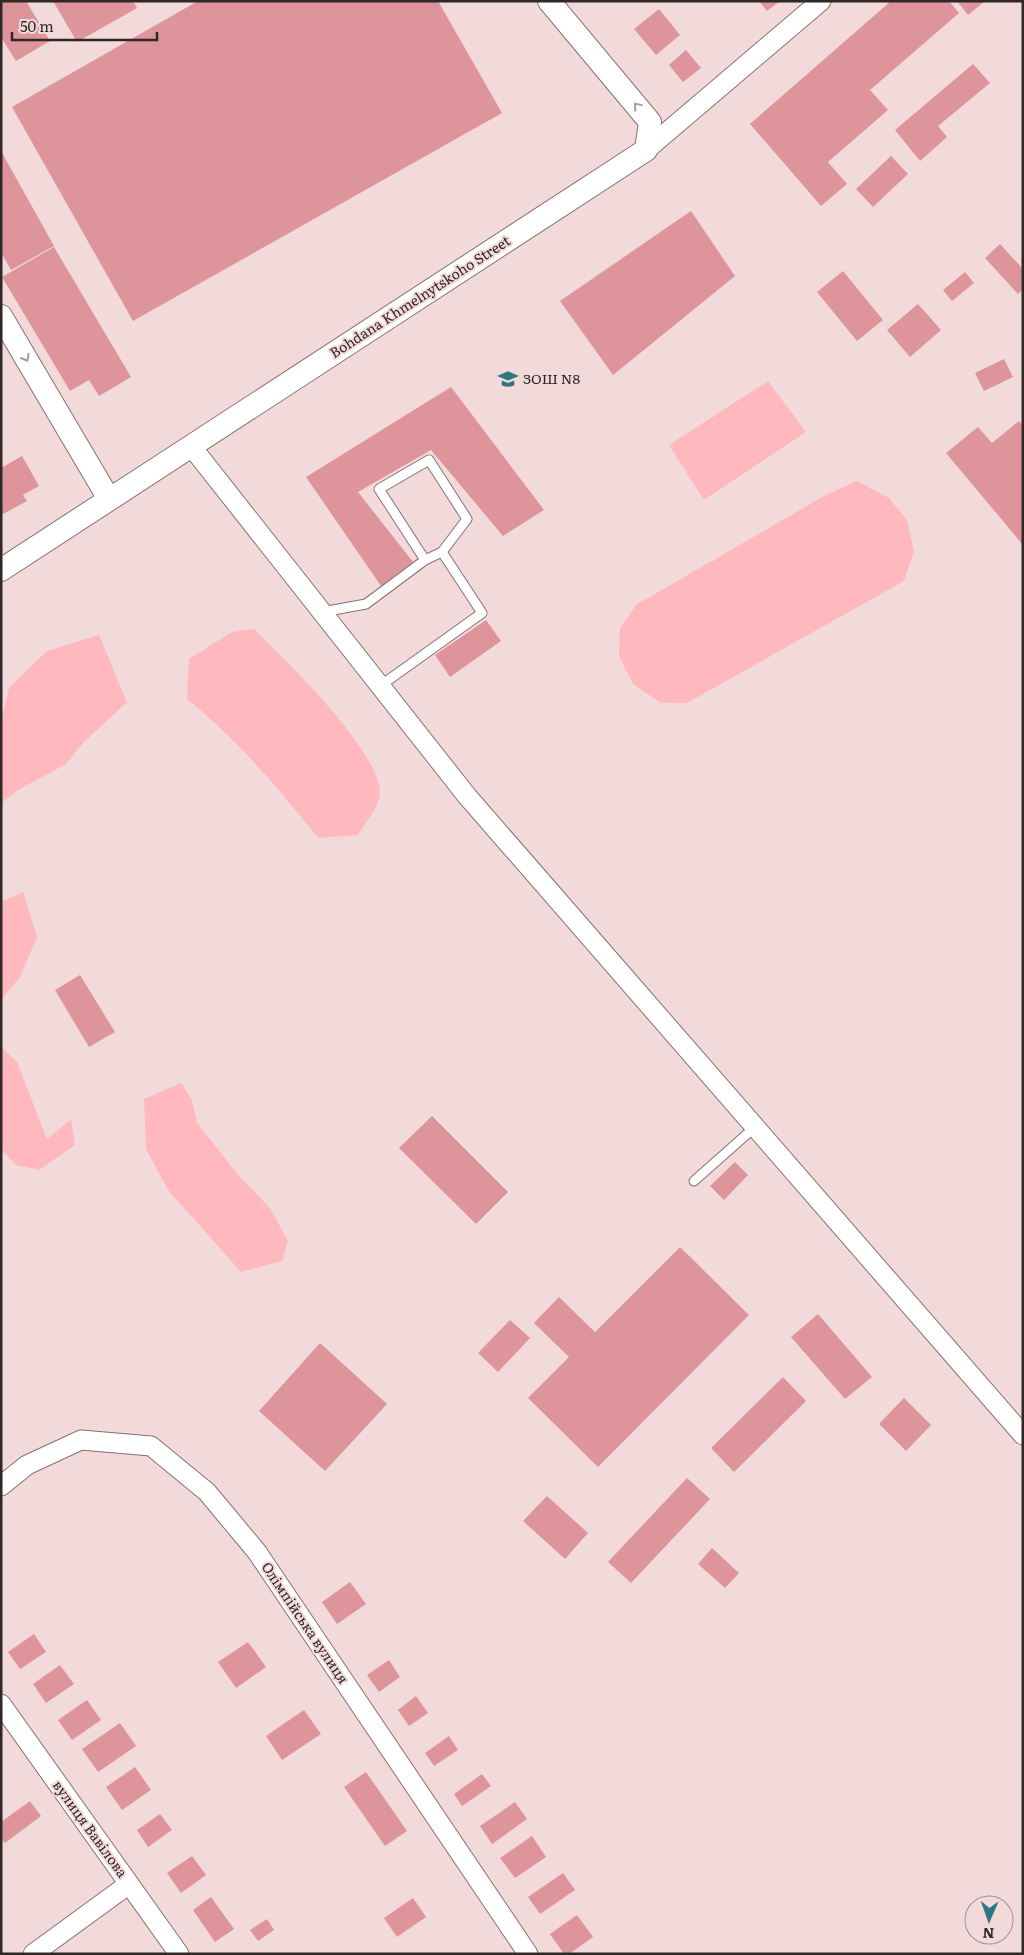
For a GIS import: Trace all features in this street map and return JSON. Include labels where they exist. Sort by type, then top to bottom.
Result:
[{"type":"street","points":[[548,1],[650,122],[646,150]]},
{"type":"street","name":"Bohdana Khmelnytskoho Street","points":[[1,570],[646,150],[821,1]]},
{"type":"street","points":[[1,316],[109,499]]},
{"type":"street","points":[[191,446],[467,796],[1023,1435]]},
{"type":"street","name":"Олімпійська вулиця","points":[[1,1486],[28,1465],[81,1440],[151,1446],[208,1492],[257,1552],[528,1954]]},
{"type":"street","name":"вулиця Вавілова","points":[[1,1704],[179,1954]]},
{"type":"street","points":[[33,1954],[129,1884]]},
{"type":"lane","points":[[321,612],[366,604],[425,560],[442,552],[467,518],[429,460],[379,489],[425,560]]},
{"type":"lane","points":[[380,686],[482,613],[442,552]]},
{"type":"lane","points":[[694,1181],[755,1127]]},
{"type":"shaded area","points":[[768,381],[806,432],[704,500],[669,445]]},
{"type":"shaded area","points":[[857,481],[889,498],[907,520],[914,551],[904,581],[687,703],[661,703],[633,684],[619,656],[620,628],[636,605],[824,496]]},
{"type":"shaded area","points":[[254,629],[331,710],[352,735],[368,760],[378,781],[379,799],[373,813],[358,835],[318,838],[240,747],[187,699],[189,659],[232,632]]},
{"type":"shaded area","points":[[99,635],[127,702],[83,743],[66,764],[20,789],[1,803],[1,722],[9,688],[47,651]]},
{"type":"shaded area","points":[[23,892],[37,937],[20,977],[1,1000],[1,902]]},
{"type":"shaded area","points":[[1,1047],[17,1062],[47,1139],[71,1119],[75,1145],[39,1170],[16,1165],[1,1149]]},
{"type":"shaded area","points":[[181,1083],[192,1100],[197,1123],[239,1176],[270,1208],[288,1241],[282,1261],[241,1272],[168,1190],[146,1149],[144,1099]]},
{"type":"building","points":[[1,1],[26,1],[50,41],[16,61],[1,37]]},
{"type":"building","points":[[53,1],[133,1],[137,8],[77,42]]},
{"type":"building","points":[[198,1],[438,1],[502,113],[133,321],[12,107]]},
{"type":"building","points":[[759,1],[780,1],[767,11]]},
{"type":"building","points":[[891,1],[949,1],[959,13],[870,90],[888,110],[828,162],[847,184],[821,206],[750,124]]},
{"type":"building","points":[[957,1],[985,1],[968,15]]},
{"type":"building","points":[[659,9],[680,35],[656,55],[634,29]]},
{"type":"building","points":[[686,50],[701,68],[683,82],[669,65]]},
{"type":"building","points":[[973,64],[990,83],[938,126],[947,137],[920,161],[895,130]]},
{"type":"building","points":[[1,151],[54,246],[11,270],[1,252]]},
{"type":"building","points":[[891,156],[908,174],[873,207],[856,189]]},
{"type":"building","points":[[691,211],[735,276],[613,375],[560,301]]},
{"type":"building","points":[[1000,244],[1023,269],[1023,289],[1018,294],[985,258]]},
{"type":"building","points":[[54,247],[131,377],[99,396],[89,380],[70,391],[2,277]]},
{"type":"building","points":[[843,271],[883,320],[857,341],[817,292]]},
{"type":"building","points":[[965,272],[974,283],[952,301],[943,290]]},
{"type":"building","points":[[918,304],[941,330],[910,357],[887,330]]},
{"type":"building","points":[[1004,359],[1013,377],[984,391],[975,373]]},
{"type":"building","points":[[451,387],[544,510],[503,536],[431,450],[358,492],[413,562],[381,586],[306,477]]},
{"type":"building","points":[[1019,421],[1023,426],[1023,545],[946,453],[978,427],[992,443]]},
{"type":"building","points":[[22,456],[39,486],[23,495],[27,501],[3,514],[1,511],[1,468]]},
{"type":"building","points":[[486,620],[501,641],[450,677],[435,655]]},
{"type":"building","points":[[80,975],[115,1032],[89,1047],[55,990]]},
{"type":"building","points":[[432,1116],[508,1192],[476,1224],[399,1148]]},
{"type":"building","points":[[735,1162],[748,1175],[724,1200],[710,1186]]},
{"type":"building","points":[[680,1247],[749,1315],[598,1467],[528,1398],[569,1357],[534,1323],[559,1297],[595,1332]]},
{"type":"building","points":[[818,1314],[872,1377],[845,1399],[791,1337]]},
{"type":"building","points":[[510,1320],[530,1338],[498,1372],[478,1353]]},
{"type":"building","points":[[320,1343],[387,1404],[325,1471],[259,1411]]},
{"type":"building","points":[[783,1377],[806,1401],[734,1472],[711,1448]]},
{"type":"building","points":[[904,1398],[931,1425],[906,1451],[879,1424]]},
{"type":"building","points":[[687,1478],[710,1499],[631,1583],[608,1562]]},
{"type":"building","points":[[547,1496],[588,1533],[565,1559],[523,1521]]},
{"type":"building","points":[[712,1548],[739,1573],[725,1588],[698,1564]]},
{"type":"building","points":[[350,1582],[366,1604],[337,1624],[322,1602]]},
{"type":"building","points":[[34,1634],[46,1652],[20,1669],[8,1652]]},
{"type":"building","points":[[248,1642],[266,1667],[236,1688],[218,1662]]},
{"type":"building","points":[[389,1660],[400,1677],[379,1692],[367,1675]]},
{"type":"building","points":[[60,1665],[74,1684],[46,1703],[33,1684]]},
{"type":"building","points":[[416,1696],[428,1713],[409,1726],[398,1710]]},
{"type":"building","points":[[87,1700],[101,1720],[72,1740],[58,1720]]},
{"type":"building","points":[[304,1710],[321,1734],[282,1760],[266,1736]]},
{"type":"building","points":[[120,1723],[136,1746],[98,1772],[82,1749]]},
{"type":"building","points":[[449,1736],[458,1750],[434,1766],[425,1753]]},
{"type":"building","points":[[135,1767],[151,1790],[122,1810],[106,1787]]},
{"type":"building","points":[[366,1772],[407,1831],[385,1846],[344,1787]]},
{"type":"building","points":[[482,1774],[491,1786],[462,1806],[454,1794]]},
{"type":"building","points":[[30,1801],[41,1816],[5,1843],[1,1838],[1,1822]]},
{"type":"building","points":[[515,1802],[527,1819],[492,1844],[480,1826]]},
{"type":"building","points":[[160,1814],[172,1830],[148,1847],[137,1830]]},
{"type":"building","points":[[532,1836],[546,1857],[515,1878],[500,1858]]},
{"type":"building","points":[[192,1856],[206,1875],[181,1893],[167,1873]]},
{"type":"building","points":[[563,1873],[575,1890],[540,1914],[528,1897]]},
{"type":"building","points":[[211,1897],[234,1929],[215,1942],[193,1910]]},
{"type":"building","points":[[413,1898],[426,1917],[397,1937],[384,1918]]},
{"type":"building","points":[[577,1915],[593,1937],[569,1954],[564,1954],[550,1934]]},
{"type":"building","points":[[267,1919],[274,1930],[258,1941],[250,1930]]},
{"type":"place","name":"ЗОШ N8","points":[[508,379]]}]
